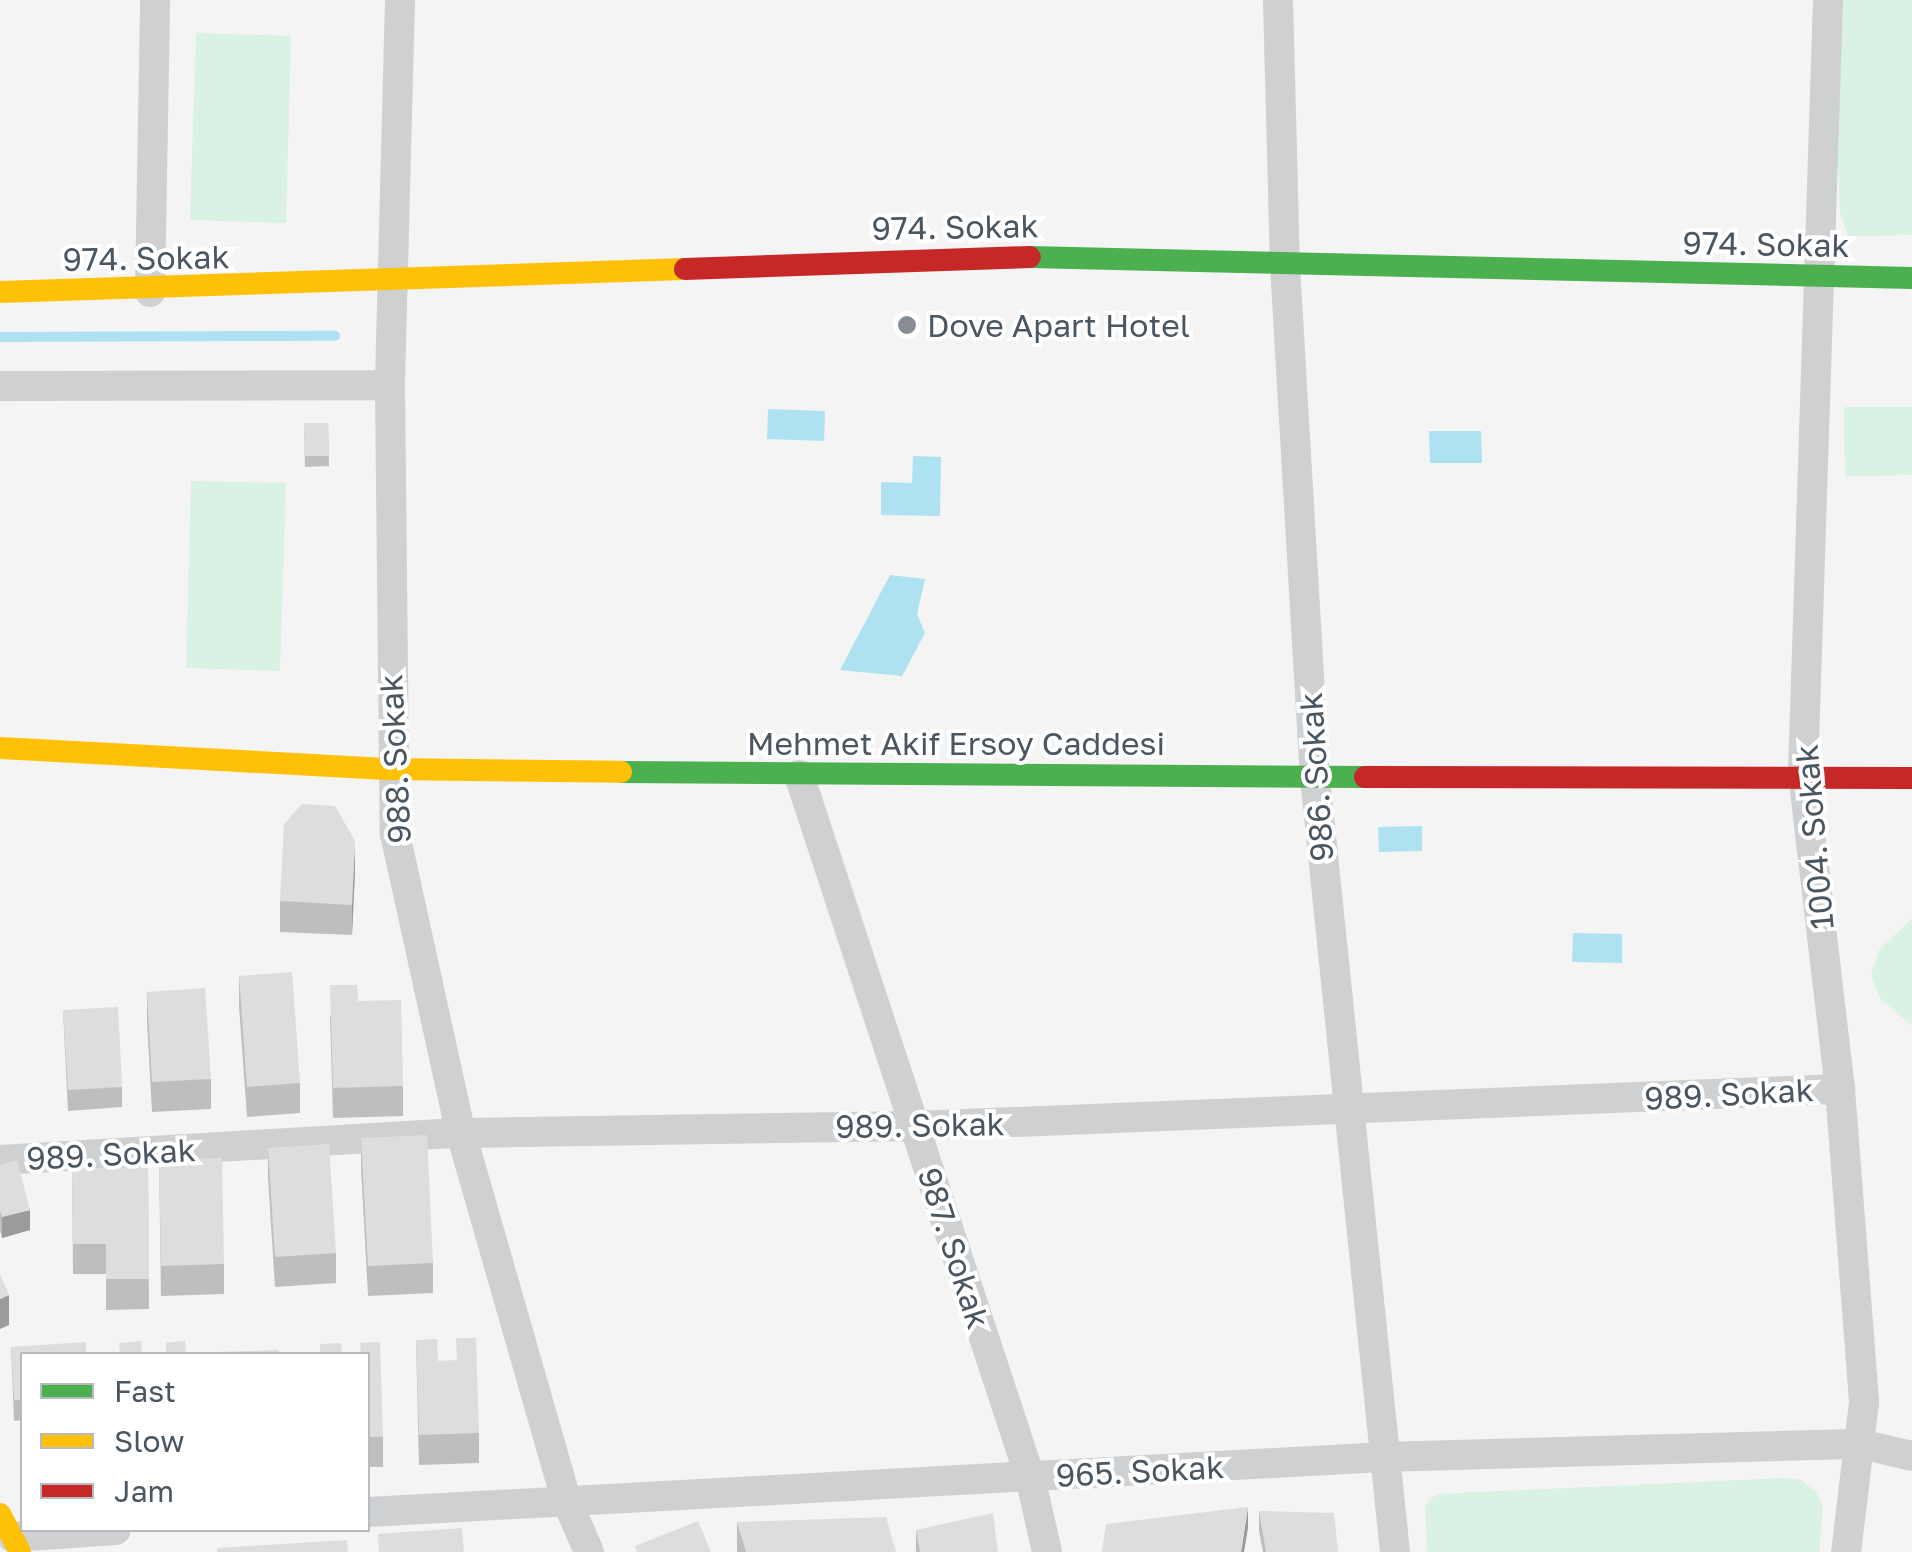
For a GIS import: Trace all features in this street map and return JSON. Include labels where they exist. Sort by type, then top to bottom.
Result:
[{"type":"street","points":[[150,292],[155,0]]},
{"type":"street","name":"988. Sokak","points":[[400,0],[390,384],[390,769],[395,834],[461,1133],[566,1499],[588,1552]]},
{"type":"street","name":"986. Sokak","points":[[1278,0],[1285,266],[1315,778],[1346,1112],[1394,1552]]},
{"type":"street","name":"1004. Sokak","points":[[1828,0],[1804,774],[1840,1089],[1864,1402],[1846,1552]]},
{"type":"street","name":"974. Sokak","points":[[0,292],[150,292],[1025,257],[1817,279],[1912,278]]},
{"type":"street","points":[[0,386],[390,384]]},
{"type":"street","name":"Mehmet Akif Ersoy Caddesi","points":[[0,748],[390,769],[799,775],[1315,778],[1804,774],[1912,778]]},
{"type":"street","name":"987. Sokak","points":[[799,775],[1030,1477],[1047,1552]]},
{"type":"street","name":"989. Sokak","points":[[0,1160],[461,1133],[914,1126],[1346,1112],[1840,1089]]},
{"type":"street","name":"965. Sokak","points":[[370,1512],[1382,1458],[1860,1444],[1912,1456]]},
{"type":"street","points":[[11,1534],[64,1532]]},
{"type":"green space","points":[[1842,0],[1912,0],[1912,235],[1848,236],[1840,213],[1831,23]]},
{"type":"green space","points":[[196,33],[291,36],[286,223],[190,220]]},
{"type":"green space","points":[[1844,407],[1912,407],[1912,475],[1845,476]]},
{"type":"green space","points":[[191,481],[286,483],[280,671],[186,668]]},
{"type":"green space","points":[[1912,918],[1912,1026],[1880,998],[1871,974],[1879,950]]},
{"type":"green space","points":[[1801,1480],[1816,1492],[1823,1508],[1819,1552],[1427,1552],[1425,1506],[1436,1494]]},
{"type":"water","points":[[768,409],[825,411],[824,441],[767,439]]},
{"type":"water","points":[[1429,431],[1481,431],[1482,463],[1430,463]]},
{"type":"water","points":[[913,456],[941,457],[940,516],[881,515],[881,482],[912,483]]},
{"type":"water","points":[[890,575],[925,579],[917,614],[925,633],[902,676],[840,670]]},
{"type":"water","points":[[1422,826],[1422,851],[1379,852],[1378,827]]},
{"type":"water","points":[[1573,933],[1622,934],[1622,963],[1572,962]]},
{"type":"building","points":[[304,423],[328,423],[329,456],[305,456]]},
{"type":"building","points":[[302,804],[335,806],[355,841],[352,905],[280,901],[284,824]]},
{"type":"building","points":[[292,972],[300,1083],[247,1087],[239,976]]},
{"type":"building","points":[[330,985],[357,985],[358,1001],[401,1000],[403,1086],[333,1088]]},
{"type":"building","points":[[205,988],[211,1079],[152,1082],[147,992]]},
{"type":"building","points":[[118,1007],[122,1087],[68,1090],[63,1010]]},
{"type":"building","points":[[427,1135],[433,1263],[368,1266],[361,1138]]},
{"type":"building","points":[[329,1144],[336,1253],[275,1257],[268,1148]]},
{"type":"building","points":[[222,1158],[224,1264],[161,1266],[159,1159]]},
{"type":"building","points":[[17,1160],[30,1210],[2,1217],[0,1165]]},
{"type":"building","points":[[148,1167],[149,1279],[106,1279],[106,1244],[73,1244],[72,1168]]},
{"type":"building","points":[[0,1274],[9,1295],[0,1299]]},
{"type":"building","points":[[456,1338],[476,1338],[479,1433],[419,1435],[416,1340],[437,1339],[438,1361],[457,1360]]},
{"type":"building","points":[[141,1341],[142,1352],[120,1352],[119,1343]]},
{"type":"building","points":[[185,1341],[186,1352],[166,1352],[166,1343]]},
{"type":"building","points":[[86,1342],[86,1352],[20,1352],[20,1400],[14,1400],[11,1347]]},
{"type":"building","points":[[380,1342],[383,1437],[370,1437],[370,1352],[361,1352],[360,1343]]},
{"type":"building","points":[[341,1343],[342,1352],[320,1352],[320,1344]]},
{"type":"building","points":[[279,1350],[279,1352],[216,1352]]},
{"type":"building","points":[[1248,1507],[1241,1552],[1102,1552],[1106,1524]]},
{"type":"building","points":[[1259,1511],[1334,1513],[1338,1552],[1266,1552]]},
{"type":"building","points":[[993,1513],[998,1552],[920,1552],[916,1530]]},
{"type":"building","points":[[886,1517],[896,1552],[746,1552],[737,1522]]},
{"type":"building","points":[[698,1521],[711,1552],[637,1552],[635,1546]]},
{"type":"building","points":[[462,1528],[464,1552],[379,1552],[378,1534]]},
{"type":"building","points":[[347,1540],[348,1552],[217,1552],[217,1548]]},
{"type":"waterway","points":[[0,337],[335,336]]},
{"type":"traffic: fast","points":[[1030,257],[1912,278]]},
{"type":"traffic: fast","points":[[621,772],[1365,777]]},
{"type":"traffic: slow","points":[[0,292],[685,269]]},
{"type":"traffic: slow","points":[[0,748],[390,769],[621,772]]},
{"type":"traffic: slow","points":[[0,1514],[20,1552]]},
{"type":"traffic: jam","points":[[685,269],[1030,257]]},
{"type":"traffic: jam","points":[[1365,777],[1912,778]]},
{"type":"place","name":"Dove Apart Hotel","points":[[907,325]]}]
